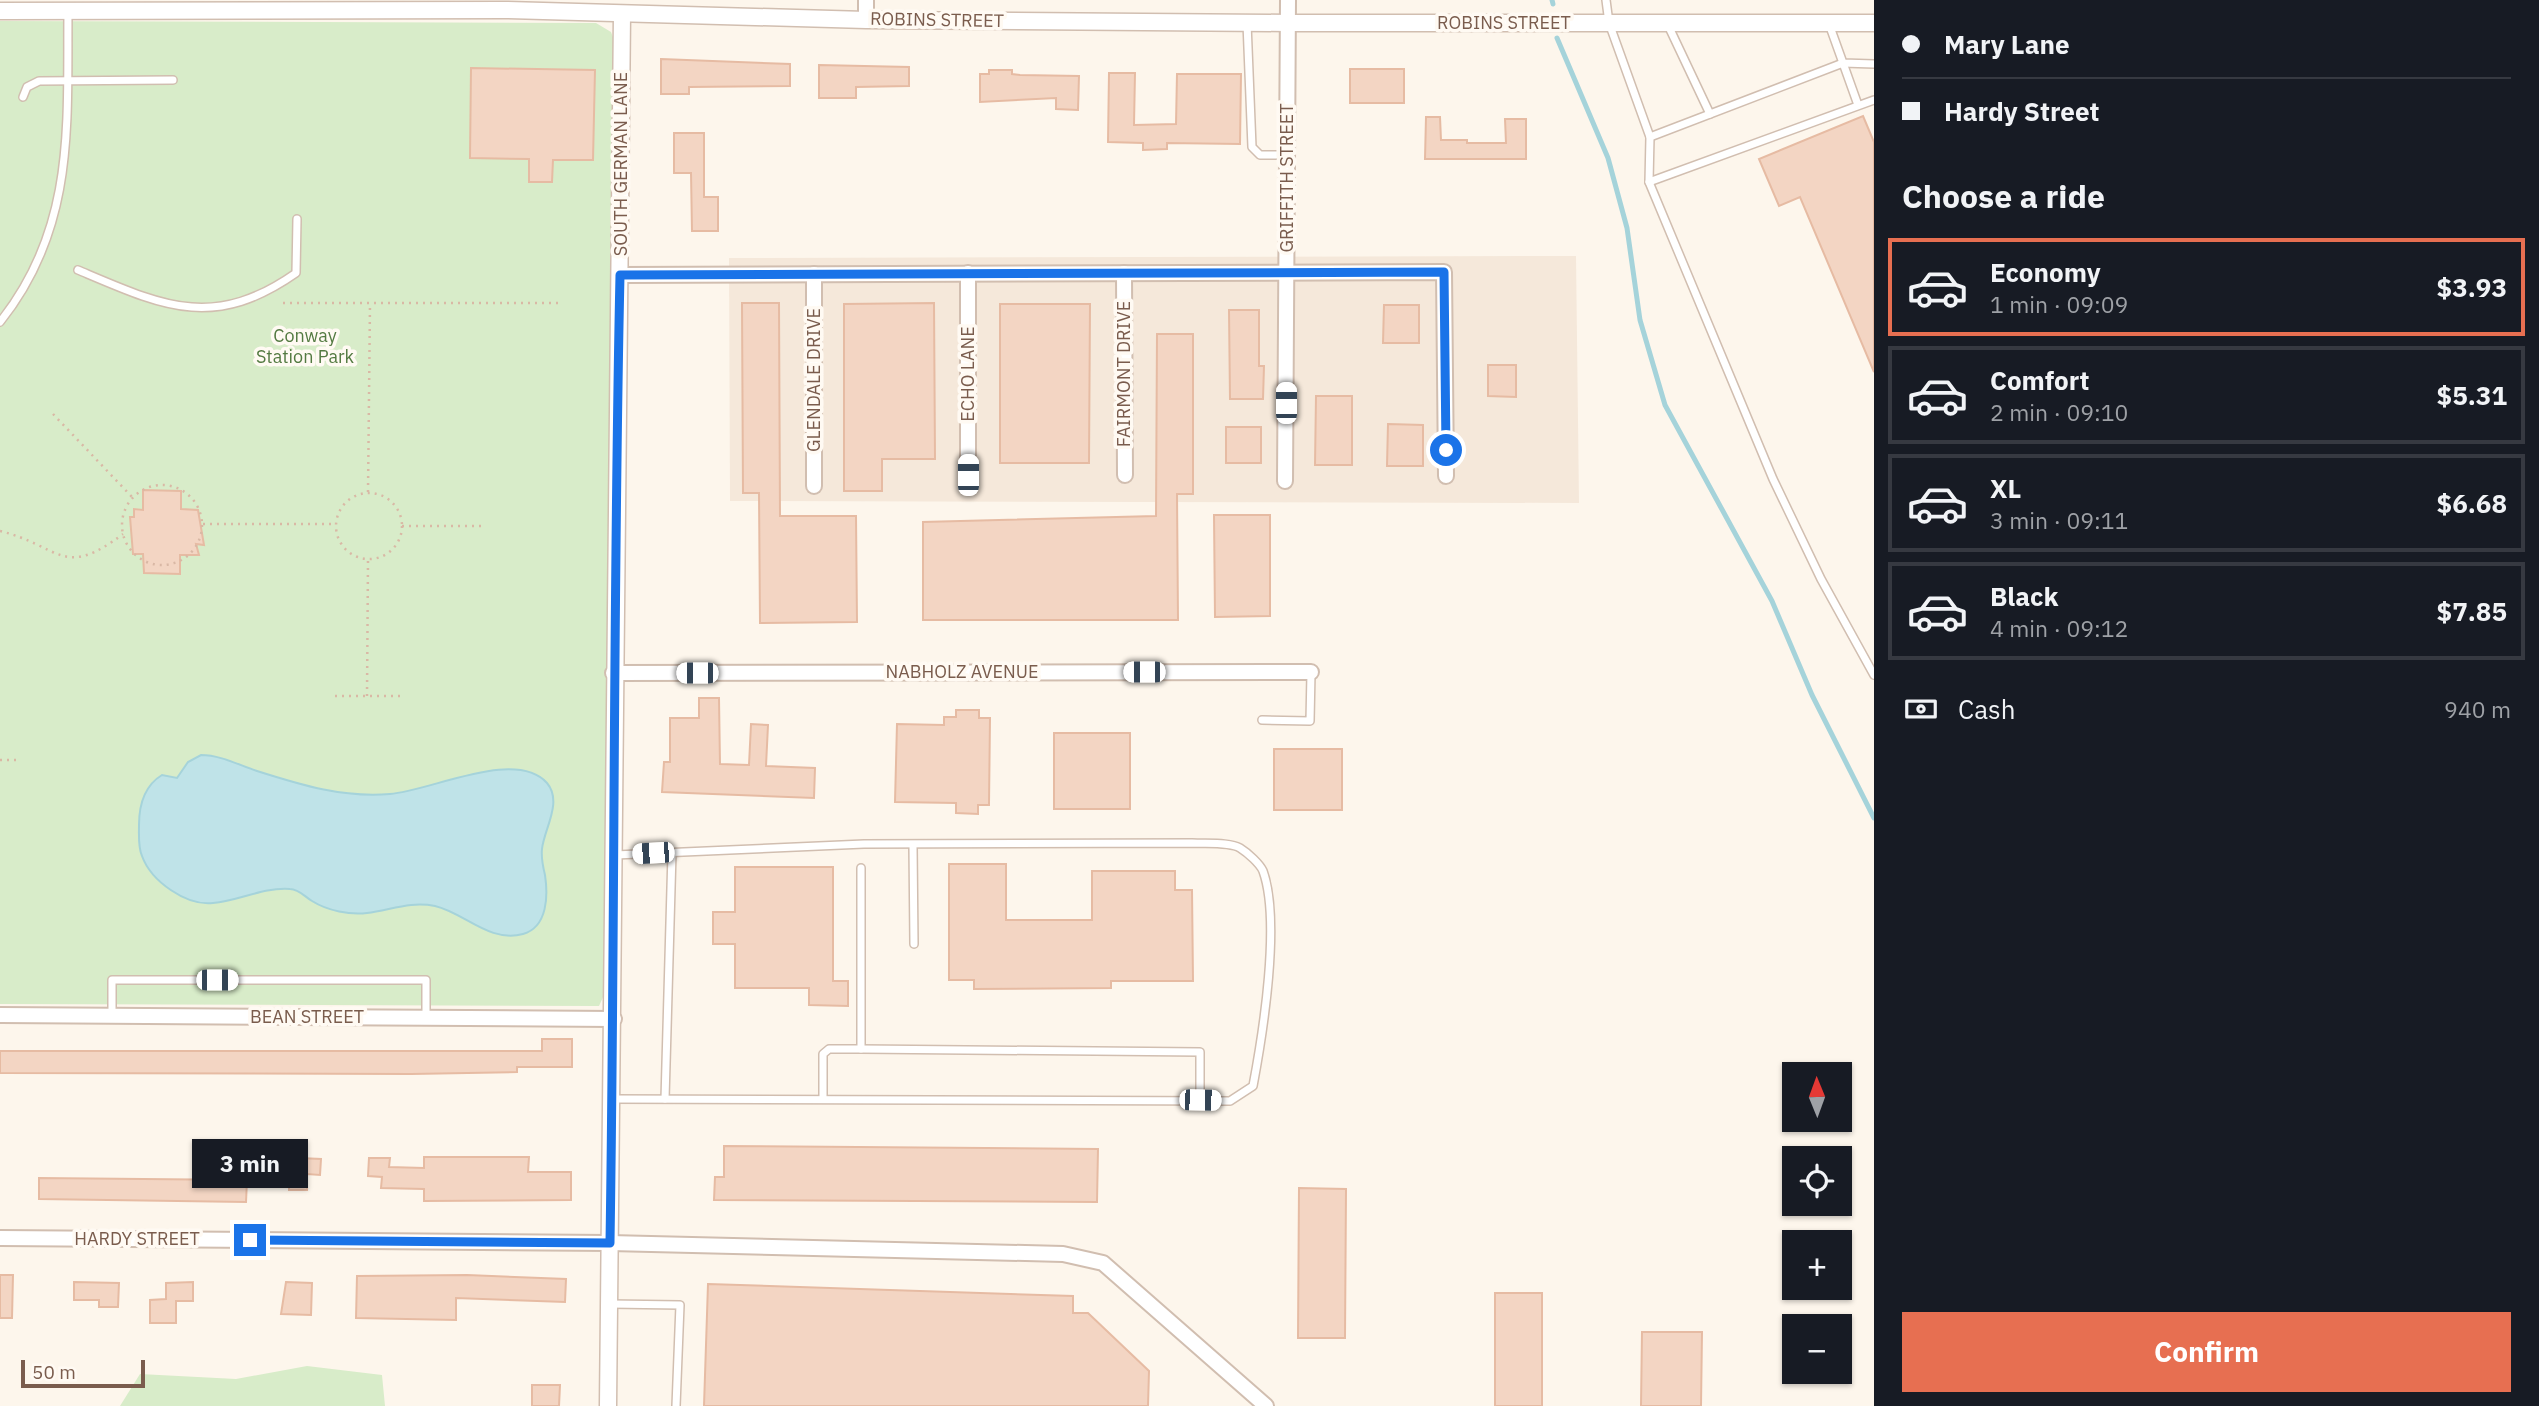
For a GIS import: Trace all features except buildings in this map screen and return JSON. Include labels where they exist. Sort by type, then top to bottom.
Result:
[{"type":"street","points":[[866,0],[866,20]]},
{"type":"street","name":"GRIFFITH STREET","points":[[1285,481],[1288,0]]},
{"type":"street","name":"ROBINS STREET","points":[[0,11],[68,5],[506,5],[622,14],[866,20],[1874,23]]},
{"type":"street","name":"SOUTH GERMAN LANE","points":[[608,1406],[614,1019],[613,673],[622,14]]},
{"type":"street","points":[[620,275],[1444,272],[1446,476]]},
{"type":"street","name":"ECHO LANE","points":[[968,273],[968,475]]},
{"type":"street","name":"FAIRMONT DRIVE","points":[[1124,273],[1125,475]]},
{"type":"street","name":"GLENDALE DRIVE","points":[[814,274],[814,486]]},
{"type":"street","name":"NABHOLZ AVENUE","points":[[613,673],[1311,672]]},
{"type":"street","name":"BEAN STREET","points":[[0,1015],[614,1019]]},
{"type":"street","name":"HARDY STREET","points":[[0,1238],[610,1243],[1063,1254],[1103,1263],[1266,1406]]},
{"type":"lane","points":[[1606,0],[1609,23],[1650,137],[1649,182],[1773,479],[1821,579],[1874,675]]},
{"type":"lane","points":[[0,322],[36,265],[57,210],[66,153],[68,5]]},
{"type":"lane","points":[[1247,23],[1245,44],[1250,50],[1252,148],[1260,155],[1287,155]]},
{"type":"lane","points":[[1667,23],[1710,114]]},
{"type":"lane","points":[[1828,23],[1858,105]]},
{"type":"lane","points":[[1650,137],[1843,63],[1874,64]]},
{"type":"lane","points":[[23,97],[27,87],[39,81],[173,80]]},
{"type":"lane","points":[[1649,182],[1874,100]]},
{"type":"lane","points":[[78,270],[138,295],[181,307],[237,305],[271,291],[296,273],[297,219]]},
{"type":"lane","points":[[1262,720],[1310,721],[1311,672]]},
{"type":"lane","points":[[612,1099],[1230,1101],[1253,1086],[1263,1034],[1269,954],[1268,891],[1262,868],[1239,847],[1192,843],[864,845],[615,855]]},
{"type":"lane","points":[[913,846],[914,944]]},
{"type":"lane","points":[[665,1098],[672,853]]},
{"type":"lane","points":[[861,868],[861,1049]]},
{"type":"lane","points":[[112,1016],[112,980],[426,980],[426,1018]]},
{"type":"lane","points":[[823,1098],[823,1054],[829,1049],[861,1049],[1200,1052],[1200,1100]]},
{"type":"lane","points":[[609,1304],[680,1305],[676,1406]]},
{"type":"path","points":[[283,303],[563,303]]},
{"type":"path","points":[[368,493],[370,303]]},
{"type":"path","points":[[53,414],[132,498]]},
{"type":"path","points":[[148,487],[174,487],[195,502],[202,524],[200,539],[194,551],[170,565],[143,561],[132,553],[122,534],[123,514],[132,498],[148,487]]},
{"type":"path","points":[[368,493],[390,500],[397,508],[402,526],[393,549],[369,559],[352,555],[344,548],[338,538],[336,524],[342,506],[350,499],[368,493]]},
{"type":"path","points":[[202,524],[336,524]]},
{"type":"path","points":[[402,526],[483,526]]},
{"type":"path","points":[[0,531],[77,558],[96,553],[122,534]]},
{"type":"path","points":[[367,696],[369,559]]},
{"type":"path","points":[[335,696],[400,696]]},
{"type":"path","points":[[0,761],[18,760]]},
{"type":"shaded area","points":[[1576,256],[1579,503],[730,501],[729,258]]},
{"type":"green space","name":"Conway Station Park","points":[[0,21],[596,23],[611,32],[614,40],[604,995],[599,1006],[0,1004]]},
{"type":"green space","points":[[307,1366],[382,1375],[385,1406],[120,1406],[140,1374],[236,1379]]},
{"type":"water","points":[[201,755],[222,758],[306,785],[373,795],[407,791],[494,770],[533,773],[547,783],[553,799],[542,849],[546,901],[542,918],[531,930],[511,936],[488,931],[435,906],[409,905],[367,913],[339,912],[312,901],[293,889],[270,890],[213,903],[203,903],[181,896],[161,883],[142,856],[139,817],[144,796],[156,779],[162,775],[177,778],[188,762]]},
{"type":"waterway","points":[[1552,0],[1553,4]]},
{"type":"waterway","points":[[1557,38],[1608,158],[1627,228],[1640,320],[1665,405],[1772,601],[1812,695],[1874,818]]},
{"type":"route","points":[[250,1240],[610,1243],[615,910],[613,673],[620,275],[1444,272],[1446,450]]}]
